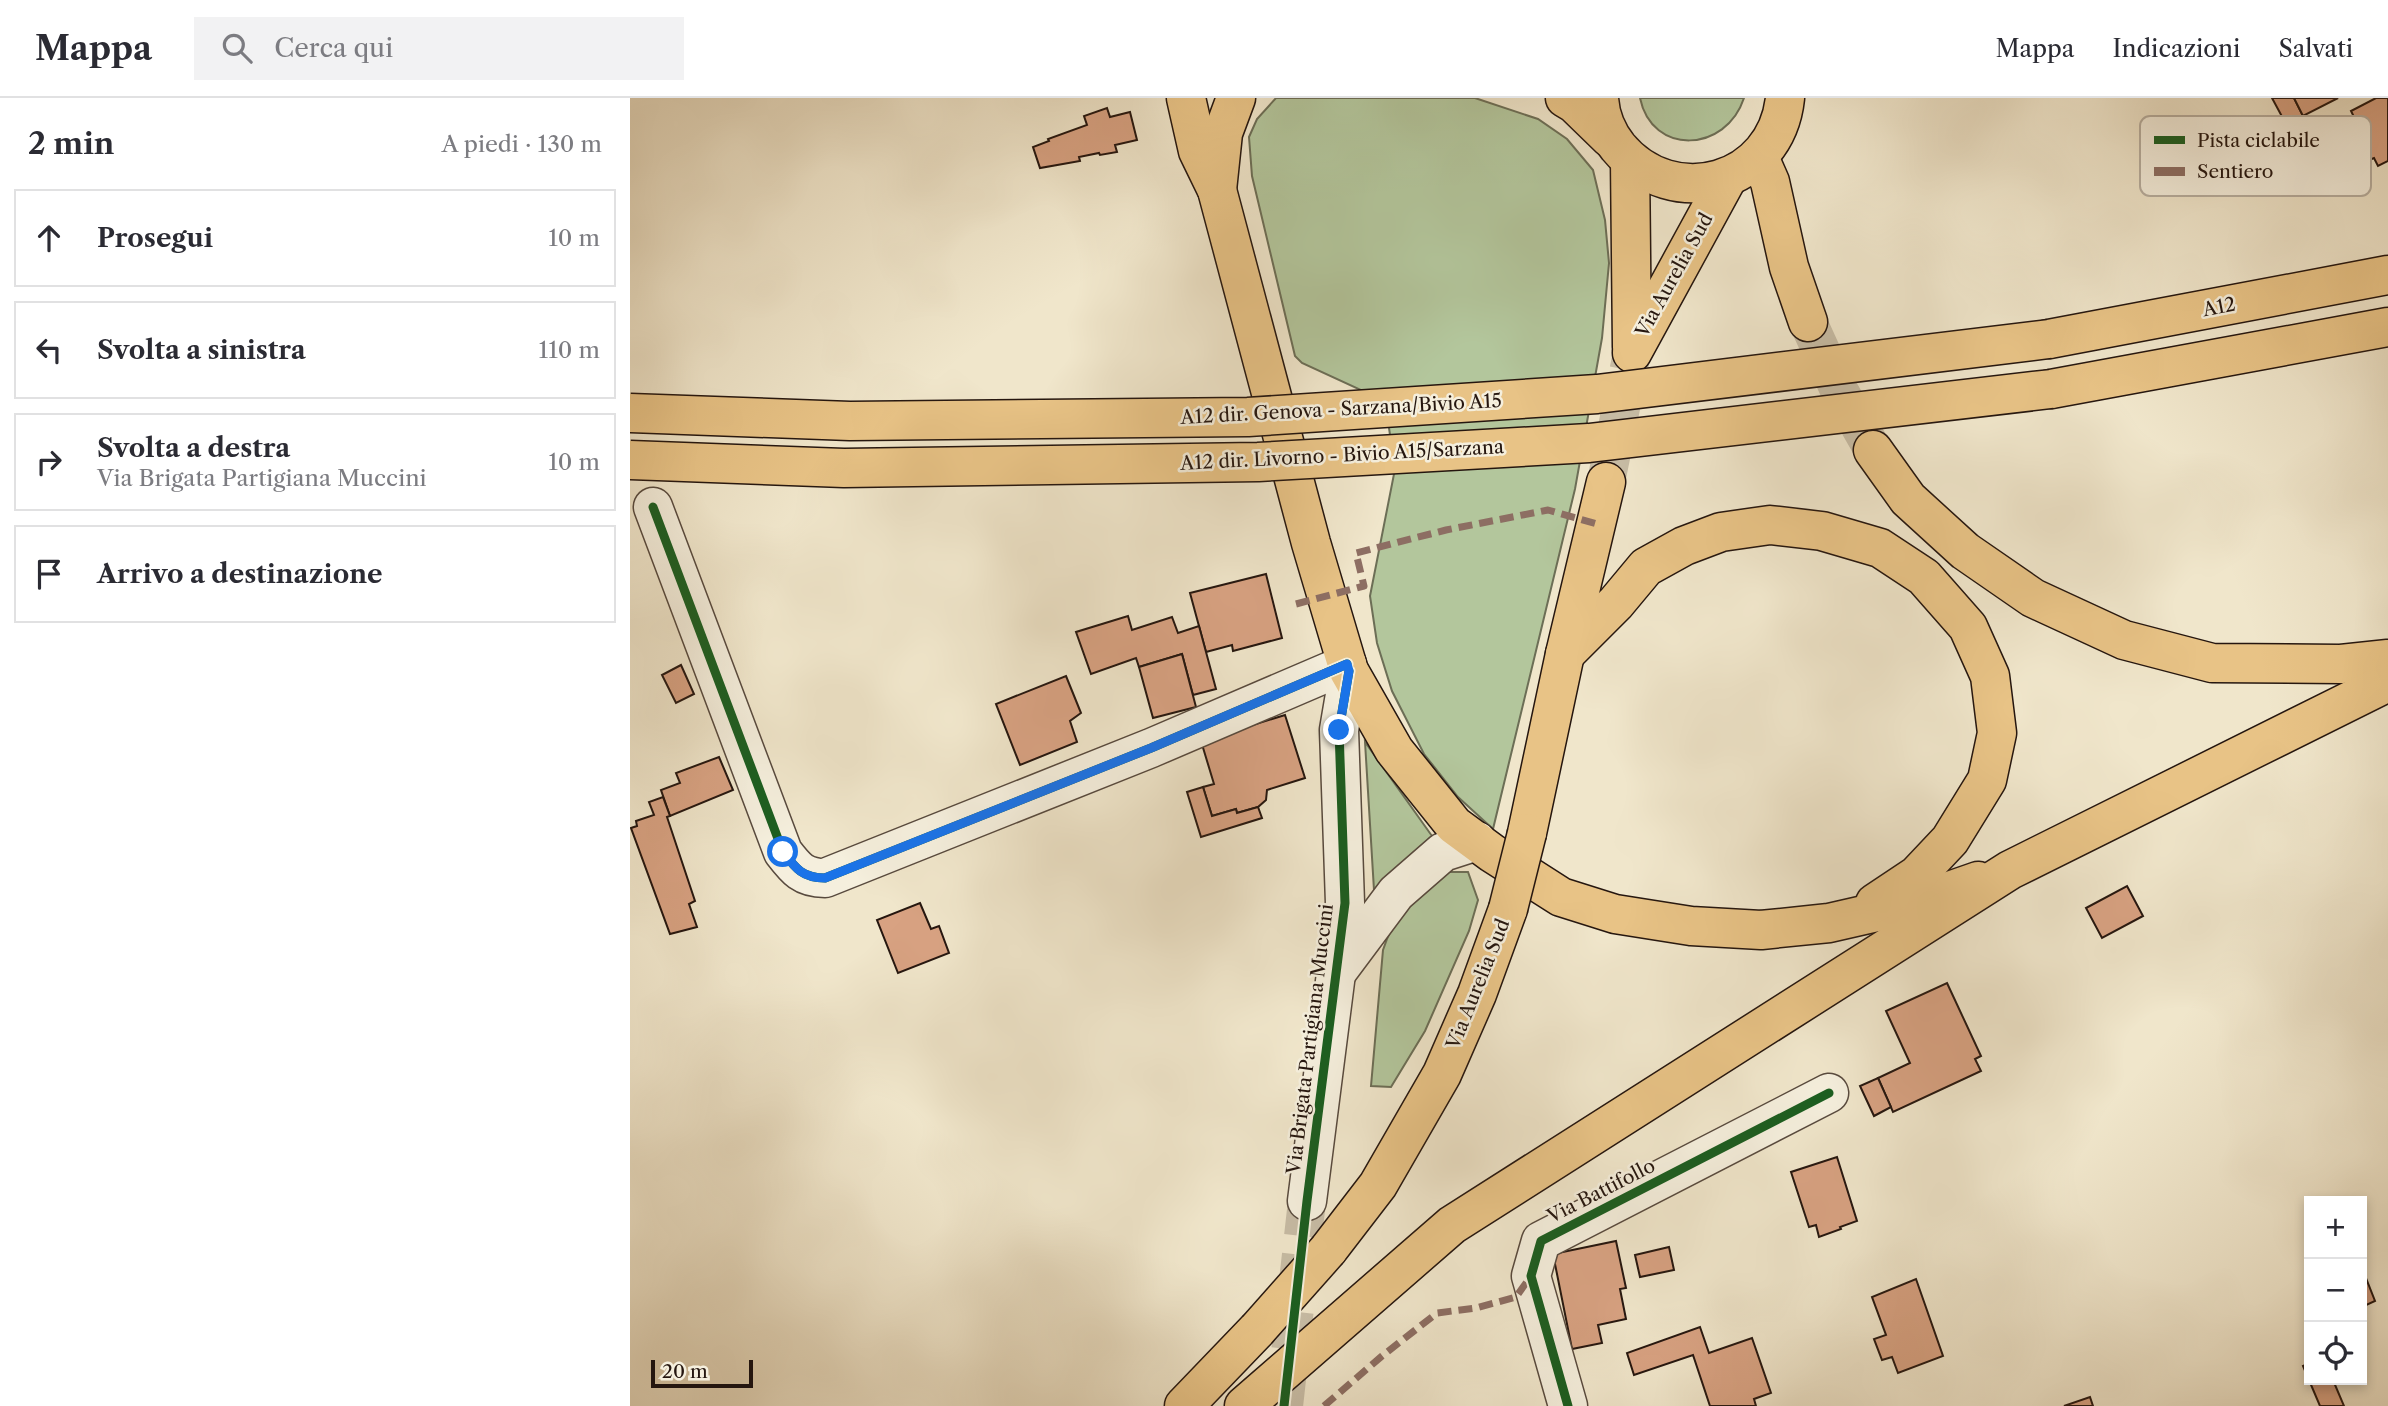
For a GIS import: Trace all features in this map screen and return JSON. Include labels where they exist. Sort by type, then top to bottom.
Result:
[{"type":"main road","points":[[1186,98],[1198,151],[1217,190],[1311,543],[1348,667],[1394,750],[1454,825],[1561,897],[1615,914],[1692,926],[1761,930],[1829,923],[1912,904],[2010,870]]},
{"type":"main road","points":[[1217,190],[1223,133],[1236,98]]},
{"type":"main road","points":[[1564,98],[1576,104],[1620,149],[1654,177],[1681,184],[1743,167],[1774,137],[1783,114],[1785,98]]},
{"type":"main road","points":[[1599,98],[1600,109],[1620,149]]},
{"type":"main road","name":"Via Aurelia Sud","points":[[1620,149],[1632,353],[1743,167]]},
{"type":"main road","points":[[1743,167],[1770,182],[1789,267],[1808,322]]},
{"type":"main road","name":"A12","points":[[2049,339],[2388,275]]},
{"type":"main road","name":"A12 dir. Livorno - Bivio A15/Sarzana","points":[[630,460],[845,468],[1258,461],[1588,443],[2051,389],[2388,327]]},
{"type":"main road","name":"A12 dir. Genova - Sarzana/Bivio A15","points":[[630,413],[850,421],[1248,417],[1597,394],[2049,339]]},
{"type":"main road","points":[[1873,450],[1908,499],[1965,551],[2034,598],[2124,640],[2212,663],[2341,664],[2388,659]]},
{"type":"main road","name":"Via Aurelia Sud","points":[[1184,1406],[1328,1250],[1378,1185],[1442,1074],[1477,994],[1508,909],[1606,482]]},
{"type":"main road","points":[[1565,654],[1616,603],[1646,567],[1684,545],[1721,532],[1770,525],[1822,531],[1880,548],[1924,577],[1968,627],[1990,676],[1997,733],[1987,780],[1950,840],[1916,875],[1856,916]]},
{"type":"main road","points":[[1244,1406],[1452,1225],[2010,870],[2388,682]]},
{"type":"street","points":[[653,506],[783,852],[793,866],[809,878],[825,878],[1348,667]]},
{"type":"street","name":"Via Brigata Partigiana Muccini","points":[[1307,1202],[1345,903],[1339,730],[1348,667]]},
{"type":"street","name":"Via Brigata Partigiana Muccini","points":[[1336,974],[1396,893],[1443,852],[1477,841]]},
{"type":"street","name":"Via Battifollo","points":[[1568,1406],[1531,1276],[1541,1241],[1829,1093]]},
{"type":"green space","points":[[1276,98],[1475,98],[1538,119],[1567,139],[1593,170],[1605,220],[1609,263],[1602,338],[1575,489],[1493,829],[1458,797],[1424,754],[1392,691],[1377,643],[1370,596],[1395,469],[1388,421],[1361,390],[1302,363],[1295,356],[1252,176],[1249,137],[1257,119]]},
{"type":"green space","points":[[1640,98],[1744,98],[1735,116],[1722,129],[1706,137],[1690,140],[1673,138],[1659,130],[1647,117]]},
{"type":"green space","points":[[1365,742],[1432,836],[1374,890]]},
{"type":"green space","points":[[1447,872],[1468,872],[1478,900],[1469,931],[1425,1031],[1391,1087],[1371,1086],[1383,950],[1400,915]]},
{"type":"building","points":[[2272,98],[2294,98],[2303,116],[2282,116]]},
{"type":"building","points":[[2294,98],[2338,98],[2303,116]]},
{"type":"building","points":[[2376,98],[2388,98],[2388,161],[2378,166],[2374,158],[2371,159],[2371,116],[2354,116],[2351,111]]},
{"type":"building","points":[[1107,108],[1110,117],[1130,112],[1137,140],[1115,145],[1117,152],[1079,157],[1080,161],[1040,168],[1033,147],[1087,125],[1084,116]]},
{"type":"building","points":[[1266,574],[1282,638],[1233,651],[1232,645],[1206,652],[1190,593]]},
{"type":"building","points":[[1128,616],[1132,630],[1172,617],[1178,633],[1199,626],[1216,689],[1193,695],[1182,654],[1139,667],[1136,658],[1091,674],[1076,632]]},
{"type":"building","points":[[1182,654],[1196,707],[1153,718],[1139,667]]},
{"type":"building","points":[[681,665],[694,694],[676,703],[662,675]]},
{"type":"building","points":[[1066,676],[1081,713],[1070,721],[1077,742],[1020,765],[996,704]]},
{"type":"building","points":[[1285,715],[1305,778],[1267,790],[1266,800],[1258,807],[1237,813],[1236,809],[1212,816],[1203,787],[1214,784],[1201,741]]},
{"type":"building","points":[[719,757],[733,790],[670,816],[661,790],[680,783],[676,773]]},
{"type":"building","points":[[1203,787],[1212,816],[1236,809],[1237,813],[1258,807],[1262,818],[1201,837],[1187,792]]},
{"type":"building","points":[[663,797],[695,901],[689,904],[697,927],[670,934],[631,828],[637,826],[636,821],[654,815],[649,802]]},
{"type":"building","points":[[2127,886],[2143,916],[2102,938],[2086,908]]},
{"type":"building","points":[[920,903],[931,929],[939,926],[949,953],[898,973],[877,920]]},
{"type":"building","points":[[1947,983],[1981,1056],[1975,1059],[1981,1071],[1893,1112],[1878,1078],[1910,1063],[1886,1011]]},
{"type":"building","points":[[1878,1078],[1891,1107],[1874,1116],[1860,1086]]},
{"type":"building","points":[[1837,1157],[1857,1221],[1819,1237],[1816,1225],[1809,1227],[1791,1172]]},
{"type":"building","points":[[1616,1241],[1626,1288],[1620,1289],[1626,1319],[1598,1325],[1602,1343],[1572,1349],[1553,1254]]},
{"type":"building","points":[[1669,1247],[1674,1270],[1640,1277],[1635,1255]]},
{"type":"building","points":[[1916,1279],[1943,1356],[1898,1373],[1892,1357],[1882,1360],[1874,1339],[1886,1335],[1872,1297]]},
{"type":"building","points":[[2367,1281],[2375,1301],[2367,1305]]},
{"type":"building","points":[[1700,1327],[1709,1353],[1752,1338],[1771,1393],[1754,1399],[1756,1406],[1710,1406],[1693,1355],[1634,1375],[1627,1353]]},
{"type":"building","points":[[2311,1385],[2335,1385],[2344,1406],[2320,1406]]},
{"type":"building","points":[[2090,1397],[2093,1406],[2064,1406]]},
{"type":"tunnel","points":[[1808,322],[1839,390],[1873,450]]},
{"type":"tunnel","points":[[1606,482],[1631,358]]},
{"type":"tunnel","points":[[1284,1406],[1307,1201]]},
{"type":"marked path","points":[[1296,604],[1364,586],[1356,553],[1446,530],[1548,510],[1597,524]]},
{"type":"marked path","points":[[1324,1406],[1437,1313],[1476,1308],[1516,1297],[1531,1276]]},
{"type":"cycle path","points":[[653,507],[783,852],[796,868],[811,876],[825,878],[1151,748],[1347,664]]},
{"type":"cycle path","points":[[1284,1406],[1345,903],[1339,730],[1349,671]]},
{"type":"cycle path","points":[[1568,1406],[1531,1276],[1541,1241],[1829,1093]]},
{"type":"route","points":[[783,852],[793,866],[809,878],[825,878],[1151,748],[1347,664],[1349,671],[1339,730]]}]
